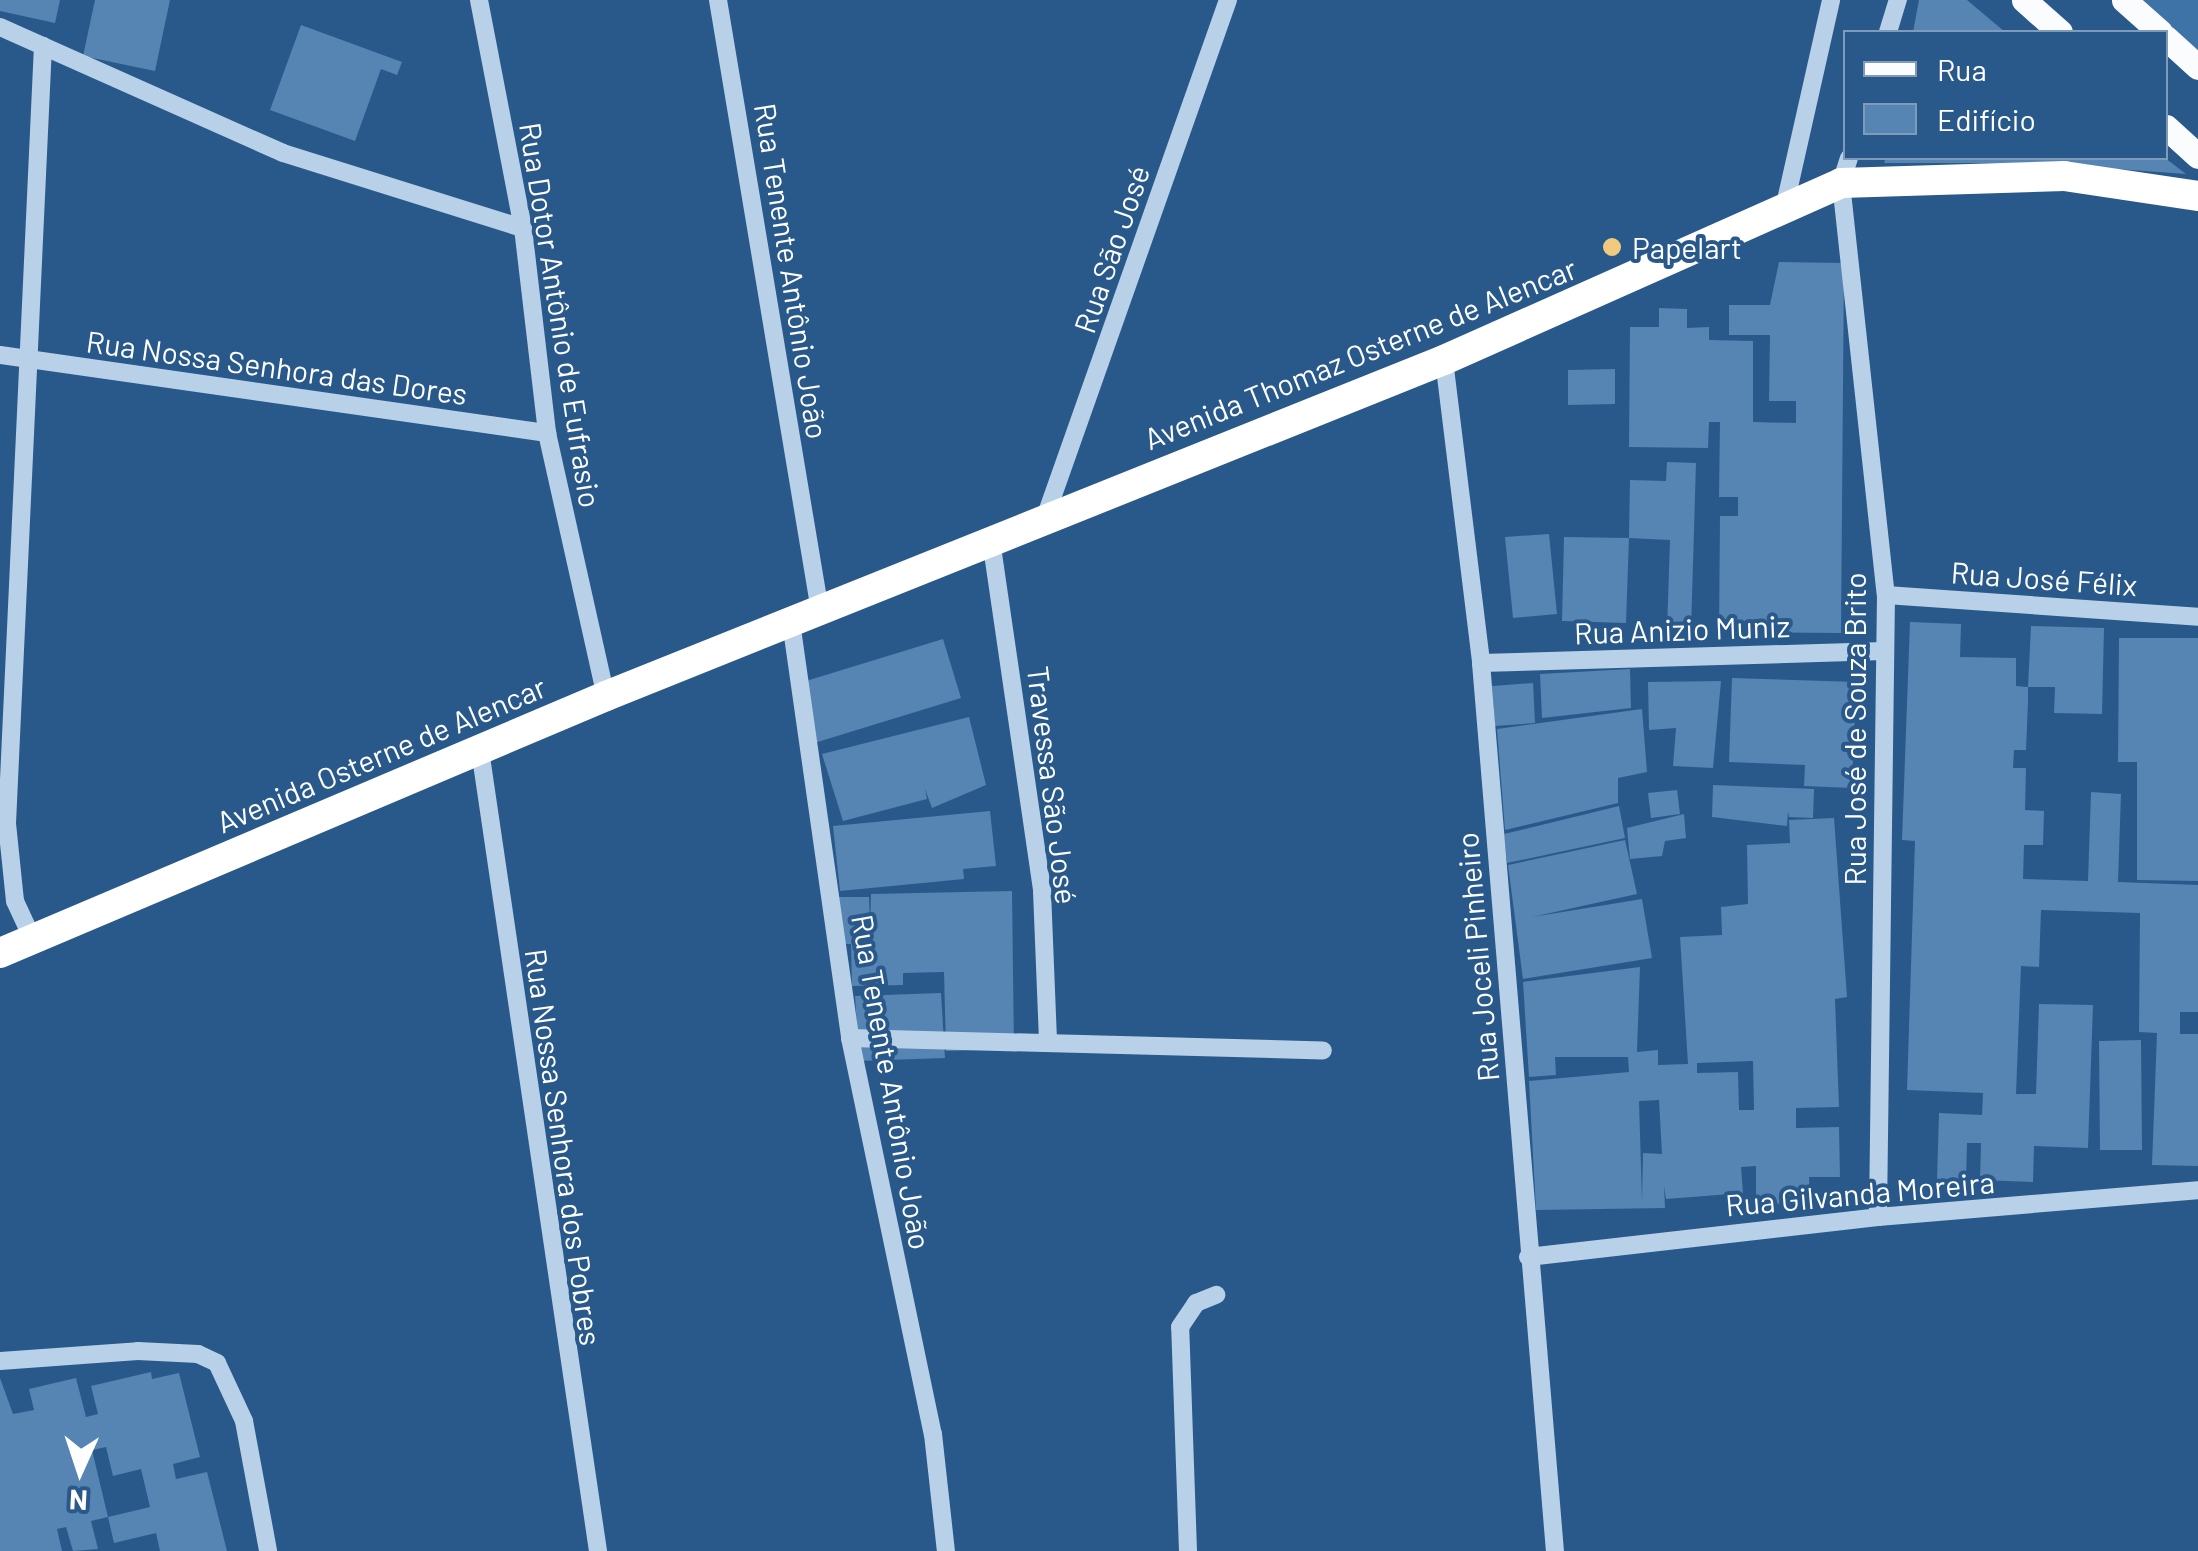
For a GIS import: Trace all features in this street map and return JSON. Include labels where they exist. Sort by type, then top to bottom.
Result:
[{"type":"highway","name":"Avenida Thomaz Osterne de Alencar","points":[[791,622],[1046,516],[1444,360],[1784,211],[1845,170],[2064,176],[2198,196]]},
{"type":"highway","name":"Avenida Osterne de Alencar","points":[[0,953],[34,942],[606,696],[791,622]]},
{"type":"main road","points":[[2024,0],[2058,30]]},
{"type":"main road","points":[[2124,0],[2158,30]]},
{"type":"main road","points":[[2168,40],[2198,67]]},
{"type":"main road","points":[[2168,129],[2198,156]]},
{"type":"street","name":"Rua Dotor Antônio de Eufrasio","points":[[479,0],[523,228],[547,433],[606,696]]},
{"type":"street","name":"Rua Tenente Antônio João","points":[[718,0],[820,611]]},
{"type":"street","name":"Rua São José","points":[[1046,516],[1228,0]]},
{"type":"street","points":[[1784,211],[1831,0]]},
{"type":"street","points":[[1889,30],[1898,0]]},
{"type":"street","points":[[0,27],[283,153],[523,228]]},
{"type":"street","points":[[34,942],[8,900],[7,823],[42,46]]},
{"type":"street","name":"Rua José de Souza Brito","points":[[1845,170],[1886,595],[1878,1217]]},
{"type":"street","name":"Rua Nossa Senhora das Dores","points":[[0,354],[547,433]]},
{"type":"street","name":"Rua Joceli Pinheiro","points":[[1444,360],[1481,663],[1555,1551]]},
{"type":"street","name":"Travessa São José","points":[[991,540],[1042,891],[1048,1038]]},
{"type":"street","name":"Rua José Félix","points":[[1886,595],[2198,617]]},
{"type":"street","name":"Rua Tenente Antônio João","points":[[791,622],[850,1038],[933,1434],[946,1551]]},
{"type":"street","name":"Rua Anizio Muniz","points":[[1481,663],[1884,650]]},
{"type":"street","name":"Rua Nossa Senhora dos Pobres","points":[[480,750],[598,1551]]},
{"type":"street","points":[[850,1038],[1048,1038],[1323,1050]]},
{"type":"street","name":"Rua Gilvanda Moreira","points":[[1528,1257],[1878,1217],[2198,1190]]},
{"type":"street","points":[[1188,1551],[1180,1328],[1196,1303],[1216,1295]]},
{"type":"street","points":[[0,1361],[138,1350],[198,1354],[217,1363],[229,1380],[244,1421],[268,1551]]},
{"type":"shaded area","points":[[2126,0],[2198,0],[2198,62],[2168,36],[2168,30],[2161,30]]},
{"type":"building","points":[[0,0],[60,0],[55,23],[0,11]]},
{"type":"building","points":[[95,0],[170,0],[155,71],[83,56]]},
{"type":"building","points":[[1919,0],[1967,0],[2003,30],[1913,30]]},
{"type":"building","points":[[301,25],[402,62],[397,75],[381,69],[355,141],[270,110]]},
{"type":"building","points":[[2168,160],[2186,174],[2034,163],[1884,163]]},
{"type":"building","points":[[1779,262],[1844,263],[1841,633],[1719,632],[1720,516],[1738,516],[1738,497],[1719,497],[1720,422],[1709,422],[1708,448],[1629,447],[1630,327],[1659,327],[1659,308],[1687,309],[1687,328],[1709,327],[1709,340],[1753,341],[1753,422],[1796,423],[1796,401],[1769,401],[1770,335],[1729,335],[1729,305],[1770,305]]},
{"type":"building","points":[[1615,369],[1615,404],[1568,405],[1568,370]]},
{"type":"building","points":[[1667,462],[1696,463],[1691,631],[1667,630],[1670,540],[1629,538],[1630,480],[1666,481]]},
{"type":"building","points":[[1549,534],[1557,614],[1513,618],[1505,537]]},
{"type":"building","points":[[1564,537],[1629,538],[1626,623],[1562,621]]},
{"type":"building","points":[[1910,622],[1961,624],[1960,657],[2016,658],[2016,686],[2028,687],[2028,702],[2026,750],[2014,750],[2013,768],[2026,768],[2025,810],[2044,811],[2043,845],[2024,845],[2023,879],[2088,881],[2091,792],[2121,794],[2118,882],[2198,885],[2198,1012],[2180,1012],[2180,1034],[2198,1034],[2198,1166],[2152,1165],[2157,1033],[2139,1032],[2140,913],[2041,910],[2039,967],[2021,966],[2016,1094],[2036,1094],[2039,1004],[2093,1005],[2088,1148],[2034,1146],[2033,1182],[1980,1180],[1981,1143],[1967,1143],[1966,1180],[1937,1179],[1939,1113],[1982,1115],[1983,1093],[1907,1090],[1915,841],[1902,840]]},
{"type":"building","points":[[2031,626],[2104,628],[2102,714],[2054,713],[2055,687],[2028,687]]},
{"type":"building","points":[[2119,638],[2198,638],[2198,881],[2137,880],[2137,762],[2118,762]]},
{"type":"building","points":[[943,639],[961,698],[811,744],[793,685]]},
{"type":"building","points":[[1630,669],[1631,708],[1542,718],[1540,674]]},
{"type":"building","points":[[1732,678],[1856,682],[1852,788],[1804,786],[1805,765],[1729,762]]},
{"type":"building","points":[[1721,681],[1713,768],[1673,766],[1676,728],[1649,730],[1648,682]]},
{"type":"building","points":[[1533,683],[1535,723],[1495,726],[1492,686]]},
{"type":"building","points":[[1642,709],[1647,772],[1618,778],[1618,803],[1505,830],[1497,729]]},
{"type":"building","points":[[969,717],[986,785],[932,808],[925,789],[927,799],[843,821],[822,754]]},
{"type":"building","points":[[1713,785],[1814,789],[1813,818],[1789,817],[1788,811],[1787,826],[1712,817]]},
{"type":"building","points":[[1677,790],[1680,814],[1651,818],[1648,793]]},
{"type":"building","points":[[1619,806],[1625,838],[1507,863],[1504,834]]},
{"type":"building","points":[[990,811],[996,866],[963,869],[964,879],[840,891],[833,826]]},
{"type":"building","points":[[1684,814],[1686,838],[1665,841],[1662,856],[1630,859],[1627,828]]},
{"type":"building","points":[[1834,818],[1847,997],[1835,999],[1839,1107],[1796,1108],[1796,1128],[1839,1127],[1840,1177],[1809,1177],[1810,1203],[1756,1204],[1756,1166],[1741,1167],[1743,1193],[1666,1199],[1664,1186],[1665,1208],[1536,1210],[1529,1081],[1629,1072],[1628,1057],[1555,1057],[1556,1075],[1529,1077],[1523,982],[1640,967],[1637,1052],[1658,1050],[1658,1065],[1688,1064],[1680,937],[1722,935],[1721,907],[1748,904],[1747,845],[1790,843],[1789,820]],"holes":[[[1753,1061],[1754,1110],[1739,1110],[1738,1072],[1697,1073],[1697,1063]],[[1659,1100],[1662,1154],[1643,1153],[1642,1201],[1639,1101]]]},
{"type":"building","points":[[1625,840],[1637,894],[1532,917],[1642,899],[1652,958],[1523,979],[1508,865]]},
{"type":"building","points":[[1012,891],[1014,1049],[946,1051],[944,972],[903,973],[903,985],[852,986],[851,944],[835,944],[834,897],[869,897],[870,929],[871,894]]},
{"type":"building","points":[[941,993],[945,1058],[859,1061],[855,996]]},
{"type":"building","points":[[2141,1040],[2142,1150],[2100,1150],[2099,1041]]},
{"type":"building","points":[[151,1372],[152,1379],[179,1373],[200,1457],[173,1464],[176,1479],[207,1472],[227,1551],[160,1551],[156,1533],[114,1543],[108,1517],[91,1521],[98,1549],[73,1551],[66,1527],[57,1529],[62,1551],[0,1551],[0,1378],[13,1414],[34,1410],[29,1389],[76,1378],[86,1417],[98,1414],[91,1386]],"holes":[[[106,1447],[113,1476],[141,1469],[150,1507],[108,1517],[92,1450]]]},
{"type":"place","name":"Papelart","points":[[1612,247]]}]
